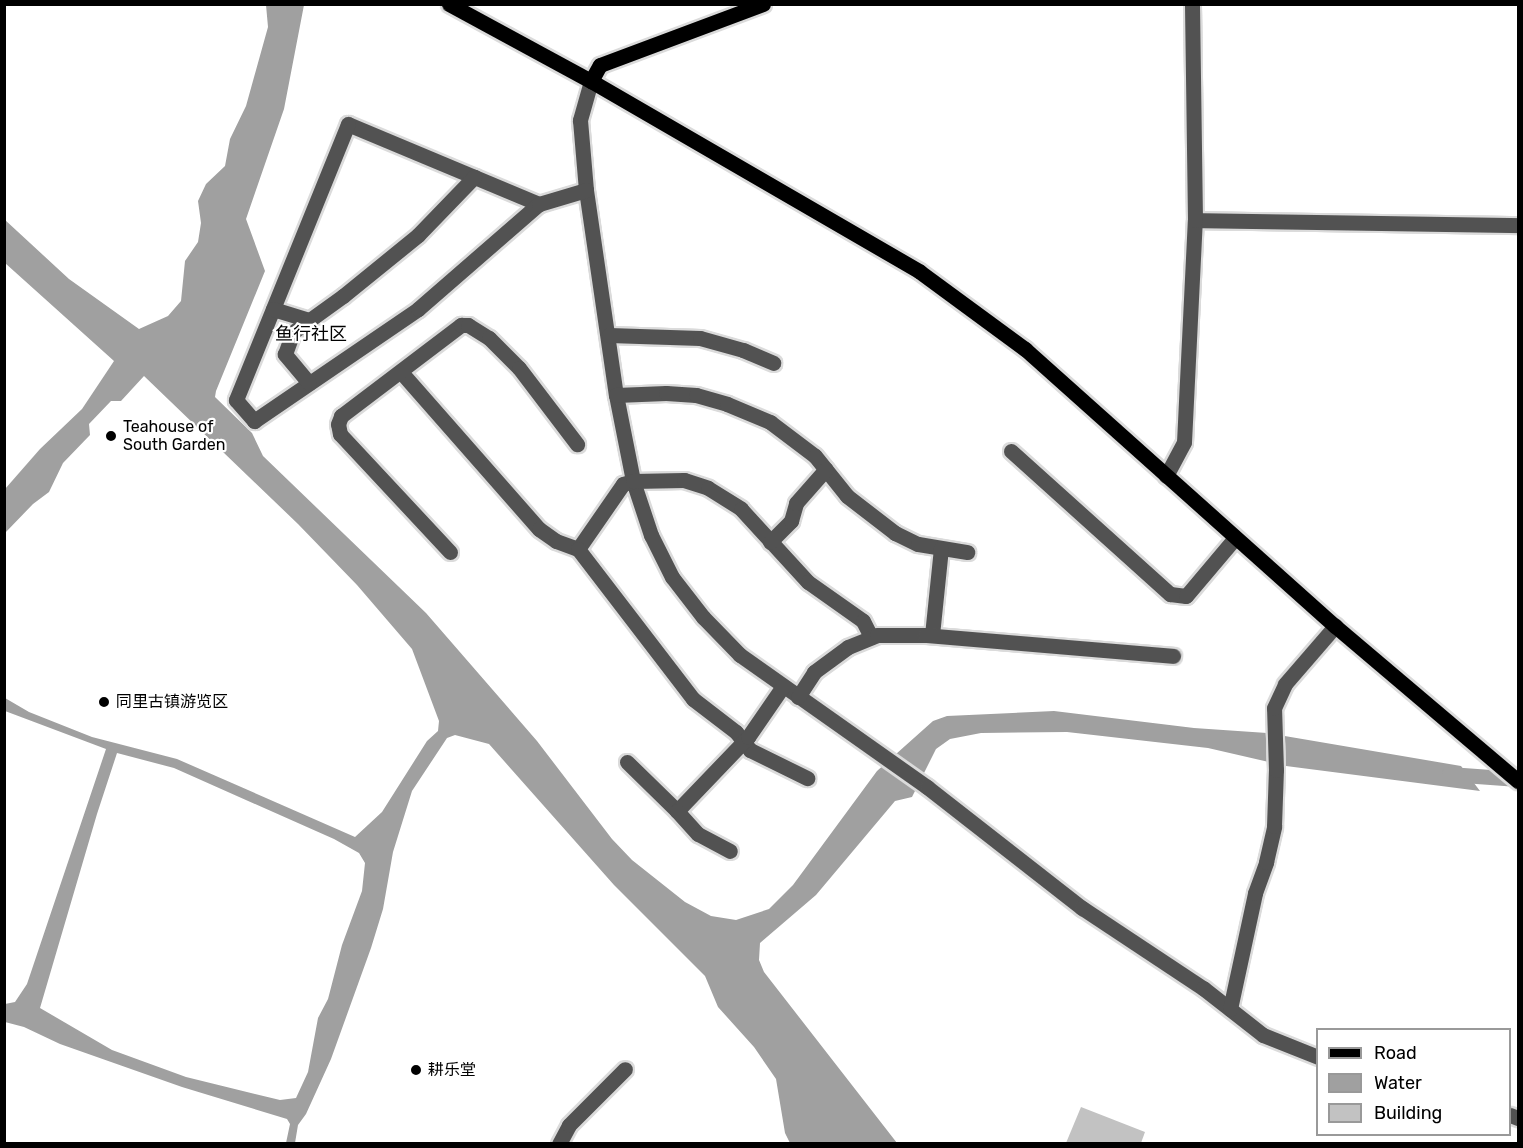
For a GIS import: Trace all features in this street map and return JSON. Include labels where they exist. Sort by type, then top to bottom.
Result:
[{"type":"main road","points":[[449,4],[591,81],[920,272],[1025,349],[1335,626],[1518,781]]},
{"type":"main road","points":[[591,81],[600,65],[763,4]]},
{"type":"street","points":[[1166,476],[1184,442],[1195,220],[1192,4]]},
{"type":"street","points":[[591,81],[580,120],[586,189],[616,395],[633,481],[651,535],[672,577],[703,616],[740,655],[927,787],[1082,908],[1203,988],[1263,1035],[1316,1057]]},
{"type":"street","points":[[539,204],[348,124],[236,400],[254,421],[418,309],[539,204],[586,189]]},
{"type":"street","points":[[309,383],[285,354],[293,332],[418,235],[474,177]]},
{"type":"street","points":[[1195,220],[1518,225]]},
{"type":"street","points":[[273,309],[310,320]]},
{"type":"street","points":[[450,552],[340,434],[338,424],[341,416],[461,325],[468,325],[489,338],[519,368],[577,444]]},
{"type":"street","points":[[609,335],[700,338],[743,350],[773,363]]},
{"type":"street","points":[[401,372],[539,529],[556,541],[578,549],[693,699],[735,732],[750,750],[807,778]]},
{"type":"street","points":[[616,395],[666,393],[696,395],[727,404],[770,422],[814,456],[848,496],[895,533],[918,544],[967,552]]},
{"type":"street","points":[[1011,451],[1170,594],[1186,596],[1235,538]]},
{"type":"street","points":[[770,542],[791,521],[796,503],[826,470]]},
{"type":"street","points":[[578,549],[623,484],[633,481],[684,480],[708,488],[741,509],[807,582],[862,621],[871,637]]},
{"type":"street","points":[[932,635],[941,548]]},
{"type":"street","points":[[1230,1009],[1255,893],[1266,862],[1274,826],[1276,728],[1274,708],[1285,684],[1335,626]]},
{"type":"street","points":[[798,697],[814,672],[848,646],[871,637],[932,635],[1173,656]]},
{"type":"street","points":[[677,811],[744,742],[783,686]]},
{"type":"street","points":[[627,762],[698,834],[730,851]]},
{"type":"street","points":[[559,1143],[569,1125],[625,1069]]},
{"type":"water","points":[[266,5],[304,5],[284,109],[246,219],[265,271],[215,397],[252,433],[263,456],[426,613],[537,741],[612,839],[632,860],[685,902],[711,916],[736,920],[769,909],[793,885],[877,771],[933,721],[947,716],[1054,711],[1194,728],[1267,733],[1461,766],[1480,791],[1286,766],[1208,748],[1067,732],[981,733],[950,739],[936,749],[912,797],[895,801],[816,895],[760,943],[759,960],[764,972],[897,1143],[790,1143],[785,1133],[776,1079],[754,1047],[718,1007],[705,976],[614,885],[489,744],[455,735],[447,738],[412,791],[393,852],[383,909],[371,948],[331,1059],[306,1114],[298,1125],[295,1143],[286,1143],[290,1124],[287,1119],[182,1087],[60,1044],[24,1027],[5,1022],[5,1004],[15,1002],[27,984],[106,749],[5,711],[5,698],[29,712],[92,737],[177,759],[355,837],[382,812],[427,741],[438,731],[439,721],[412,649],[357,585],[298,524],[144,376],[121,401],[111,401],[89,424],[90,435],[63,463],[49,492],[33,504],[5,533],[5,489],[40,449],[82,409],[114,361],[5,263],[4,219],[69,279],[139,329],[168,316],[181,301],[185,261],[198,242],[201,223],[198,201],[206,184],[225,166],[230,139],[246,106],[268,27]],"holes":[[[117,753],[174,768],[334,839],[359,853],[365,863],[362,891],[342,945],[328,999],[318,1018],[308,1072],[296,1098],[280,1100],[186,1077],[112,1050],[40,1008]]]},
{"type":"building","points":[[1081,1107],[1145,1132],[1141,1143],[1066,1143]]},
{"type":"waterway","points":[[1449,774],[1518,779]]},
{"type":"place","name":"Teahouse of South Garden","points":[[111,436]]},
{"type":"place","name":"同里古镇游览区","points":[[104,702]]},
{"type":"place","name":"耕乐堂","points":[[416,1070]]},
{"type":"district","name":"鱼行社区","points":[[311,334]]}]
